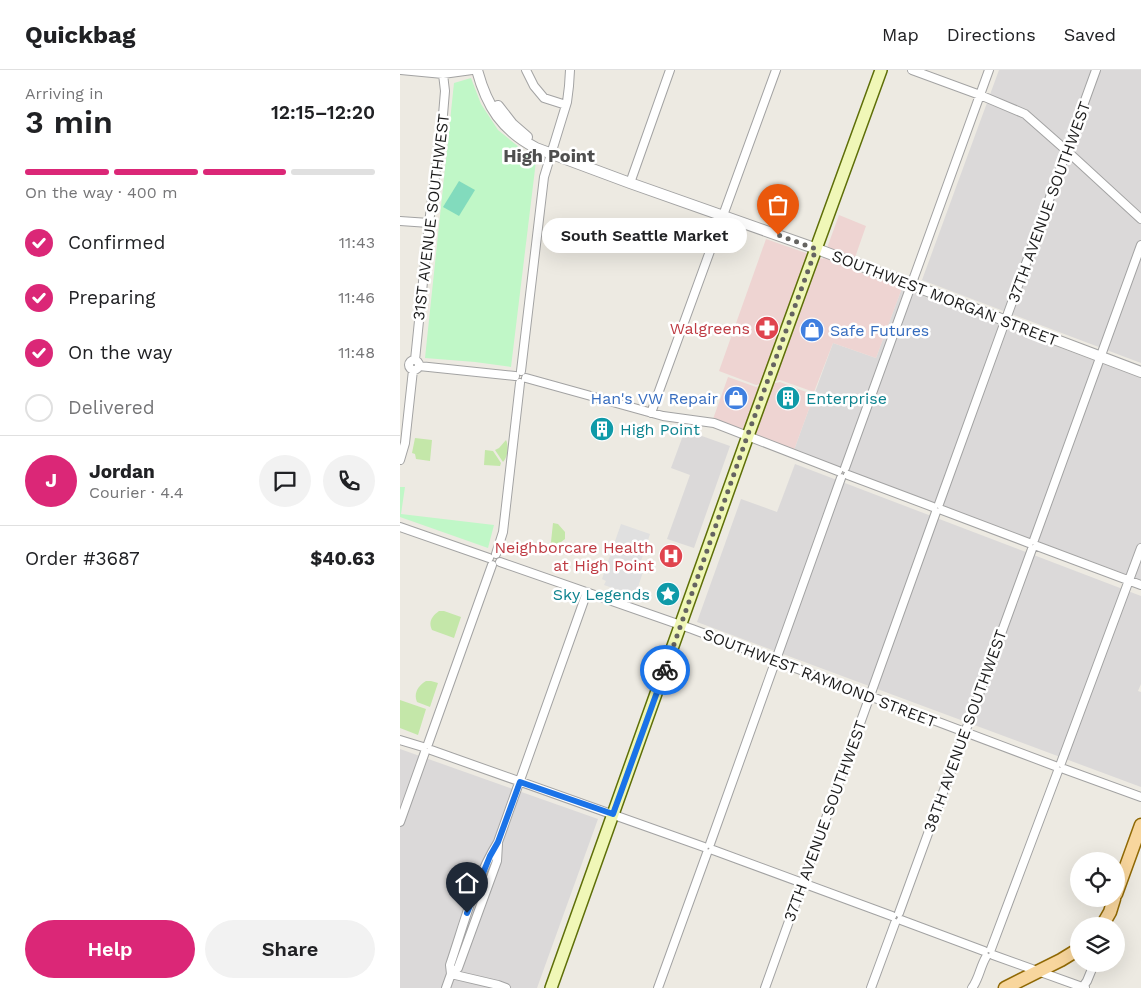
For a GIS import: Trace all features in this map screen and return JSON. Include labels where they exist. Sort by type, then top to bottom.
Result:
[{"type":"main road","points":[[551,988],[881,70]]},
{"type":"main road","points":[[1125,869],[1141,825]]},
{"type":"main road","points":[[1005,988],[1070,954]]},
{"type":"street","points":[[401,70],[442,74],[472,70]]},
{"type":"street","points":[[477,70],[489,101],[502,124],[522,140],[550,154]]},
{"type":"street","points":[[484,70],[493,97],[499,108],[512,124],[550,154]]},
{"type":"street","points":[[526,70],[534,86],[544,98],[566,105]]},
{"type":"street","points":[[400,822],[503,532],[544,177],[566,105],[570,70]]},
{"type":"street","points":[[630,183],[670,70]]},
{"type":"street","points":[[652,413],[776,70]]},
{"type":"street","points":[[912,70],[1025,114],[1141,219]]},
{"type":"street","points":[[658,988],[990,70]]},
{"type":"street","name":"37TH AVENUE SOUTHWEST","points":[[764,988],[1096,70]]},
{"type":"street","name":"31ST AVENUE SOUTHWEST","points":[[400,460],[405,443],[443,115],[445,91],[442,74]]},
{"type":"street","name":"SOUTHWEST MORGAN STREET","points":[[550,154],[816,249],[1141,372]]},
{"type":"street","points":[[400,221],[429,223]]},
{"type":"street","name":"38TH AVENUE SOUTHWEST","points":[[871,988],[1141,246]]},
{"type":"street","points":[[400,363],[521,377],[663,416],[714,424],[1141,585]]},
{"type":"street","name":"SOUTHWEST RAYMOND STREET","points":[[400,527],[681,625],[1141,797]]},
{"type":"street","points":[[972,988],[989,953],[1141,548]]},
{"type":"street","points":[[446,988],[451,974],[450,965],[473,895],[498,842],[587,592]]},
{"type":"street","points":[[400,740],[613,814],[1083,988],[1091,972]]},
{"type":"street","points":[[451,974],[506,988]]},
{"type":"shaded area","points":[[999,70],[1141,70],[1141,363],[922,280]]},
{"type":"shaded area","points":[[839,215],[866,226],[851,269],[902,288],[876,358],[833,343],[814,392],[780,380],[756,385],[719,371],[766,239],[823,259]]},
{"type":"shaded area","points":[[902,288],[1141,378],[1141,580],[794,450],[833,343],[876,358]]},
{"type":"shaded area","points":[[728,377],[756,387],[780,382],[814,395],[794,450],[713,419]]},
{"type":"shaded area","points":[[685,430],[730,446],[694,548],[667,539],[690,475],[671,468]]},
{"type":"shaded area","points":[[795,464],[1141,596],[1141,684],[1138,691],[1141,692],[1141,787],[697,622],[741,499],[777,512]]},
{"type":"shaded area","points":[[621,524],[650,534],[640,564],[645,566],[635,596],[604,585],[606,581],[602,579]]},
{"type":"shaded area","points":[[400,749],[598,819],[537,988],[400,988]]},
{"type":"green space","points":[[471,78],[481,104],[498,130],[536,161],[511,367],[425,358],[454,83]]},
{"type":"green space","points":[[459,181],[475,190],[459,216],[443,207]]},
{"type":"green space","points":[[415,438],[432,440],[430,461],[416,459],[415,454],[412,453]]},
{"type":"green space","points":[[506,440],[508,451],[503,462],[495,450]]},
{"type":"green space","points":[[485,450],[493,451],[501,463],[500,466],[484,465]]},
{"type":"green space","points":[[400,487],[405,487],[401,514],[494,525],[488,548],[400,517]]},
{"type":"green space","points":[[553,523],[558,524],[565,532],[565,539],[557,545],[554,552],[548,550]]},
{"type":"green space","points":[[439,611],[461,617],[454,638],[432,630],[431,619]]},
{"type":"green space","points":[[426,681],[438,683],[430,707],[417,702],[416,699],[417,690]]},
{"type":"green space","points":[[400,700],[426,709],[418,735],[400,728]]},
{"type":"way so far","points":[[665,670],[816,249],[778,235]]},
{"type":"place","name":"South Seattle Market","points":[[778,235]]},
{"type":"place","name":"Walgreens","points":[[767,328]]},
{"type":"place","name":"Safe Futures","points":[[812,330]]},
{"type":"place","name":"Han's VW Repair","points":[[736,398]]},
{"type":"place","name":"Enterprise","points":[[788,398]]},
{"type":"place","name":"High Point","points":[[602,429]]},
{"type":"place","name":"Neighborcare Health at High Point","points":[[671,556]]},
{"type":"place","name":"Sky Legends","points":[[668,594]]},
{"type":"district","name":"High Point","points":[[549,155]]},
{"type":"route","points":[[467,913],[490,856],[498,842],[520,782],[613,814],[665,670]]}]
